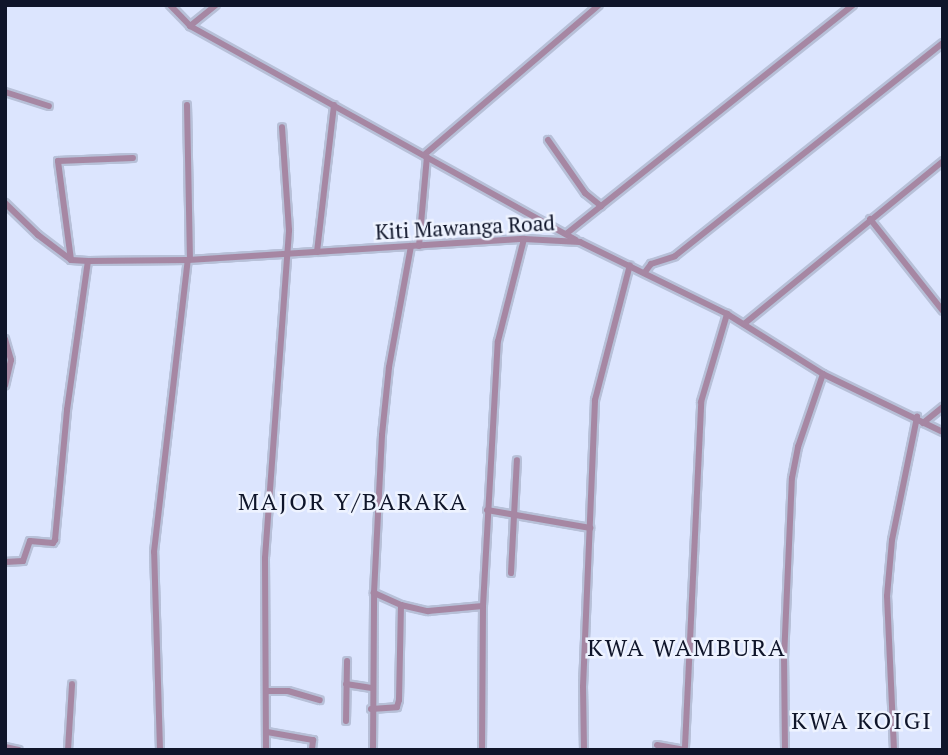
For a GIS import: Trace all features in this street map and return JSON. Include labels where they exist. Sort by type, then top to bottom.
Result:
[{"type":"street","points":[[170,5],[190,26],[580,242]]},
{"type":"street","points":[[190,26],[216,5]]},
{"type":"street","points":[[373,750],[371,709],[374,593],[386,394],[415,246],[425,156],[599,5]]},
{"type":"street","points":[[566,234],[853,5]]},
{"type":"street","points":[[645,272],[651,264],[675,256],[943,44]]},
{"type":"street","points":[[5,92],[49,106]]},
{"type":"street","points":[[160,750],[154,552],[189,259],[187,105]]},
{"type":"street","points":[[317,252],[334,105]]},
{"type":"street","points":[[266,750],[265,558],[274,401],[288,254],[282,127]]},
{"type":"street","points":[[548,140],[585,192],[601,206]]},
{"type":"street","points":[[71,260],[58,161],[132,158]]},
{"type":"street","points":[[744,324],[943,161]]},
{"type":"street","points":[[5,203],[71,260]]},
{"type":"street","points":[[870,219],[943,311]]},
{"type":"street","points":[[482,750],[483,606],[498,341],[524,239]]},
{"type":"street","name":"Kiti Mawanga Road","points":[[71,260],[189,259],[524,239],[580,242],[727,314],[823,374],[917,417],[923,423],[943,432]]},
{"type":"street","points":[[5,562],[23,561],[30,541],[53,543],[55,540],[70,386],[88,261]]},
{"type":"street","points":[[584,750],[583,662],[595,400],[630,265]]},
{"type":"street","points":[[657,746],[685,749],[701,401],[712,356],[727,314]]},
{"type":"street","points":[[5,339],[10,360],[5,385]]},
{"type":"street","points":[[785,750],[784,659],[792,478],[798,447],[823,374]]},
{"type":"street","points":[[923,423],[943,407]]},
{"type":"street","points":[[894,750],[887,596],[892,541],[917,417]]},
{"type":"street","points":[[511,573],[512,514],[517,460]]},
{"type":"street","points":[[487,510],[590,528]]},
{"type":"street","points":[[374,593],[401,605],[428,611],[483,606]]},
{"type":"street","points":[[371,709],[397,707],[399,703],[401,605]]},
{"type":"street","points":[[346,722],[347,661]]},
{"type":"street","points":[[68,750],[72,684]]},
{"type":"street","points":[[346,684],[372,688]]},
{"type":"street","points":[[266,691],[288,691],[320,700]]},
{"type":"street","points":[[267,732],[313,740],[312,750]]},
{"type":"street","points":[[5,747],[19,750]]},
{"type":"district","name":"MAJOR Y/BARAKA","points":[[353,502]]},
{"type":"district","name":"KWA WAMBURA","points":[[687,648]]},
{"type":"district","name":"KWA KOIGI","points":[[862,721]]}]
